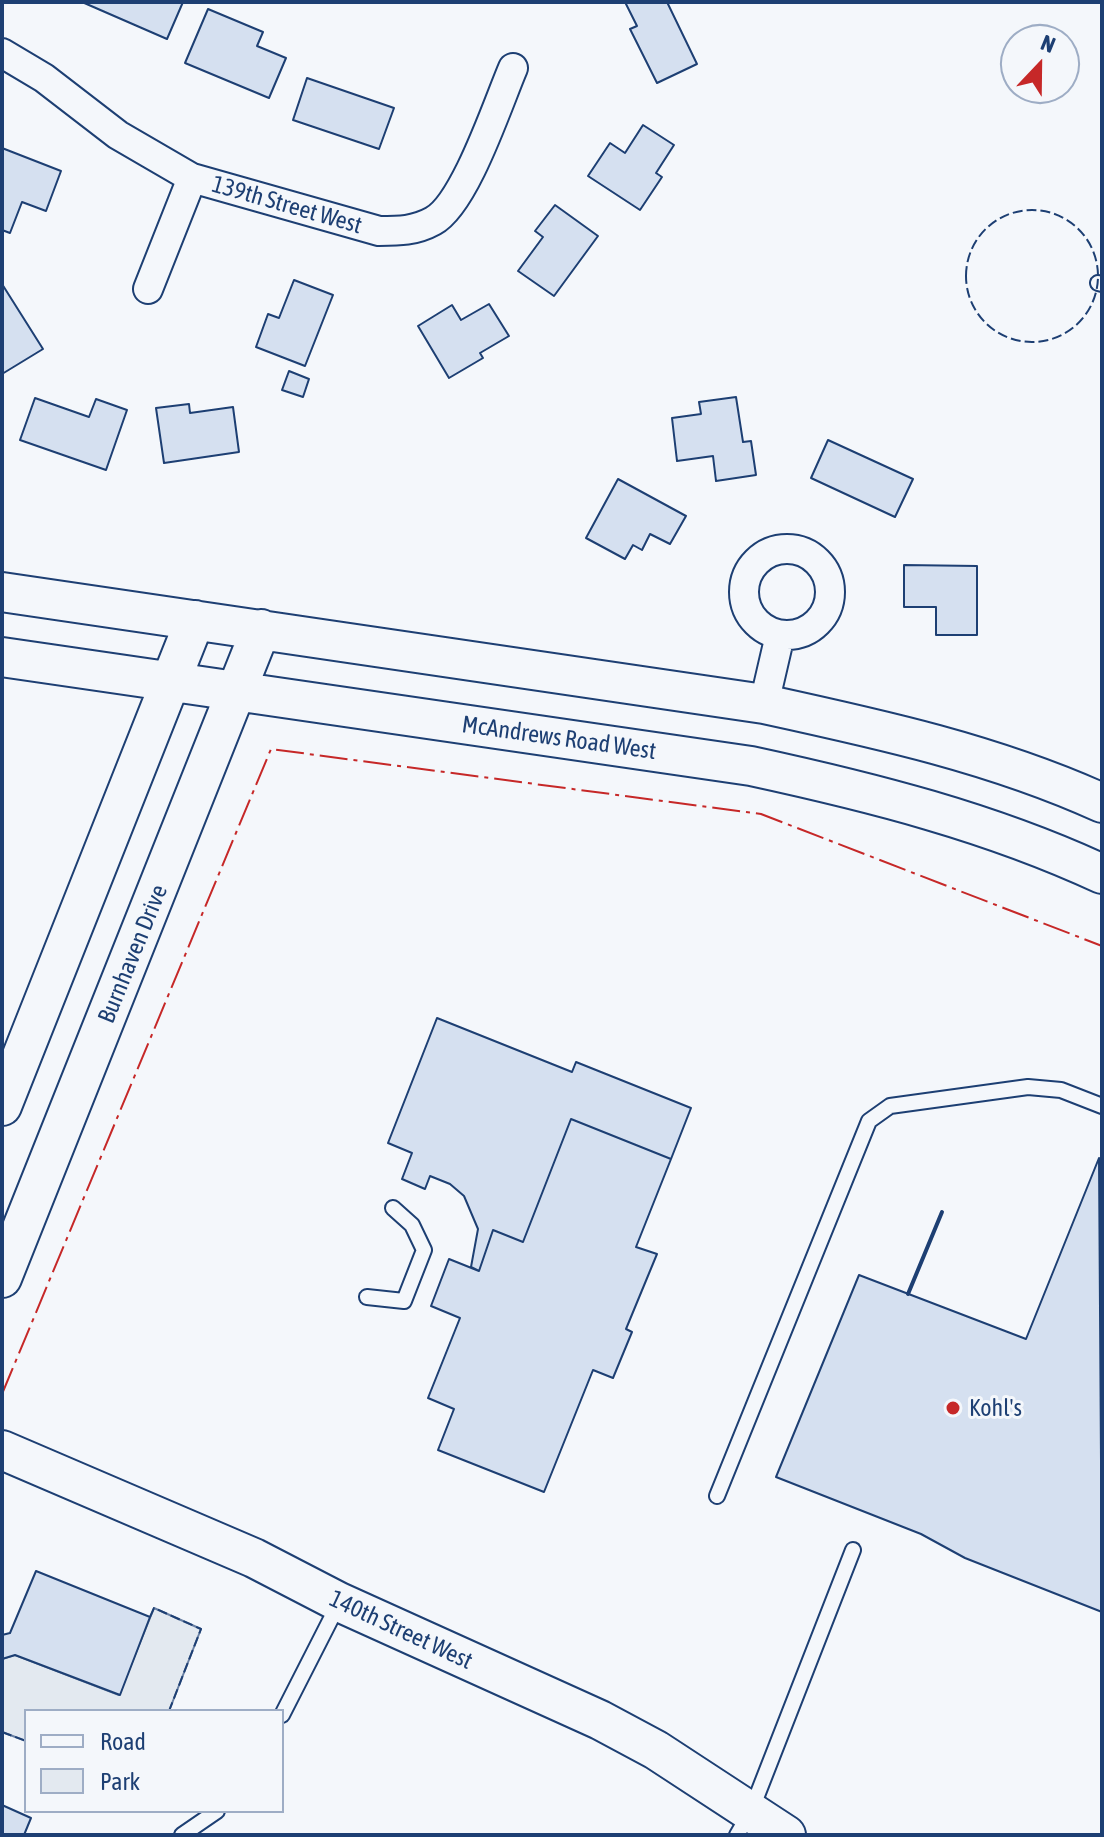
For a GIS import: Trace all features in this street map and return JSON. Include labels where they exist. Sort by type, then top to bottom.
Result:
[{"type":"main road","points":[[2,592],[764,704],[874,727],[990,759],[1102,803]]},
{"type":"main road","points":[[2,1106],[195,620]]},
{"type":"main road","name":"Burnhaven Drive","points":[[2,1278],[261,629]]},
{"type":"main road","name":"McAndrews Road West","points":[[2,657],[751,766],[857,789],[970,822],[1102,874]]},
{"type":"main road","name":"140th Street West","points":[[2,1450],[254,1558],[339,1602],[600,1720],[656,1750],[744,1823],[786,1835]]},
{"type":"street","name":"139th Street West","points":[[2,53],[44,78],[118,135],[192,178],[379,231],[408,232],[436,220],[456,200],[513,68]]},
{"type":"street","points":[[148,289],[192,178]]},
{"type":"street","points":[[764,704],[780,635]]},
{"type":"lane","points":[[717,1496],[869,1121],[890,1106],[1028,1087],[1061,1090],[1102,1106]]},
{"type":"lane","points":[[367,1297],[404,1301],[424,1250],[412,1225],[393,1208]]},
{"type":"lane","points":[[744,1823],[853,1550]]},
{"type":"lane","points":[[284,1711],[339,1602]]},
{"type":"lane","points":[[182,1835],[214,1813]]},
{"type":"green space","points":[[154,1608],[201,1629],[170,1709],[24,1709],[24,1740],[2,1732],[2,1659],[15,1655],[119,1695]]},
{"type":"building","points":[[82,2],[183,2],[167,39]]},
{"type":"building","points":[[625,2],[667,2],[697,64],[657,83],[630,29],[637,26]]},
{"type":"building","points":[[208,9],[263,32],[257,46],[286,58],[269,98],[185,63]]},
{"type":"building","points":[[307,78],[394,108],[379,149],[293,120]]},
{"type":"building","points":[[643,125],[674,145],[656,173],[662,177],[640,210],[588,176],[610,143],[625,153]]},
{"type":"building","points":[[2,148],[61,171],[46,211],[22,202],[10,233],[2,230]]},
{"type":"building","points":[[555,205],[598,236],[554,296],[518,271],[543,237],[535,231]]},
{"type":"building","points":[[294,280],[333,295],[305,366],[256,347],[268,314],[279,318]]},
{"type":"building","points":[[2,284],[43,349],[2,374]]},
{"type":"building","points":[[489,304],[509,336],[480,353],[483,358],[449,378],[418,326],[452,305],[461,320]]},
{"type":"building","points":[[289,371],[309,379],[303,397],[282,390]]},
{"type":"building","points":[[736,397],[743,442],[751,441],[756,475],[716,481],[713,456],[677,461],[672,418],[701,414],[699,402]]},
{"type":"building","points":[[35,398],[89,417],[96,399],[127,410],[106,470],[20,440]]},
{"type":"building","points":[[189,404],[190,413],[233,407],[239,452],[164,463],[156,408]]},
{"type":"building","points":[[828,440],[913,479],[895,517],[811,478]]},
{"type":"building","points":[[618,479],[686,516],[670,544],[650,534],[642,550],[633,545],[625,559],[586,538]]},
{"type":"building","points":[[904,565],[977,566],[977,635],[936,635],[936,607],[904,607]]},
{"type":"building","points":[[437,1018],[572,1072],[576,1062],[691,1108],[671,1159],[571,1119],[523,1242],[493,1230],[479,1271],[471,1267],[478,1229],[464,1196],[450,1184],[430,1176],[425,1189],[402,1179],[412,1153],[388,1143]]},
{"type":"building","points":[[571,1119],[671,1159],[636,1247],[657,1254],[626,1329],[632,1332],[613,1378],[593,1370],[544,1492],[438,1450],[454,1409],[428,1398],[460,1318],[431,1306],[449,1259],[479,1271],[493,1230],[523,1242]]},
{"type":"building","name":"Kohl's","points":[[1099,1158],[1102,1612],[965,1558],[921,1534],[776,1477],[859,1275],[1026,1339]]},
{"type":"building","points":[[36,1571],[150,1617],[120,1695],[15,1655],[2,1659],[2,1635],[10,1633]]},
{"type":"building","points":[[2,1805],[31,1818],[24,1835],[2,1835]]},
{"type":"fence","points":[[1032,210],[1057,215],[1079,229],[1093,251],[1098,276],[1093,301],[1079,323],[1057,337],[1032,342],[1007,337],[985,323],[971,301],[966,276],[971,251],[985,229],[1007,215],[1032,210]]},
{"type":"fence","points":[[150,1617],[154,1608],[201,1629],[170,1709]]},
{"type":"fence","points":[[2,1732],[24,1740]]},
{"type":"wall","points":[[908,1294],[942,1212]]},
{"type":"power","points":[[2,1394],[271,749],[761,814],[1102,946]]},
{"type":"place","name":"Kohl's","points":[[953,1408]]}]
